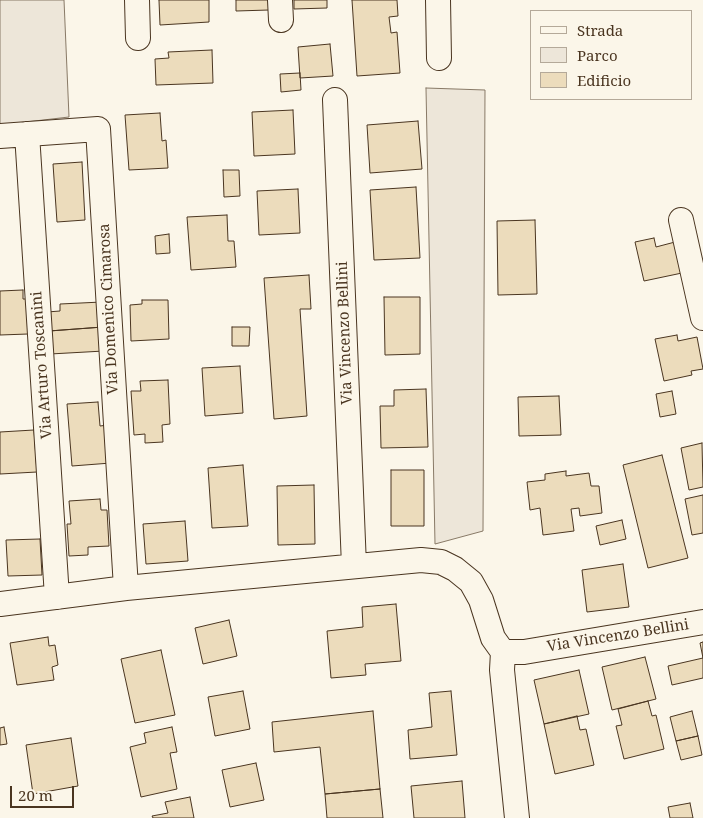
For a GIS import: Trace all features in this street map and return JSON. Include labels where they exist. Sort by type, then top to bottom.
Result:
[{"type":"street","points":[[137,0],[138,38]]},
{"type":"street","points":[[438,0],[439,58]]},
{"type":"street","name":"Via Vincenzo Bellini","points":[[336,100],[354,566]]},
{"type":"street","name":"Via Domenico Cimarosa","points":[[0,136],[98,129],[126,588]]},
{"type":"street","name":"Via Arturo Toscanini","points":[[27,134],[58,597]]},
{"type":"street","points":[[681,220],[703,318]]},
{"type":"street","points":[[0,604],[126,588],[354,566],[421,560],[441,562],[455,569],[471,582],[481,600],[493,638],[503,652],[502,670],[517,818]]},
{"type":"street","name":"Via Vincenzo Bellini","points":[[503,652],[524,652],[703,622]]},
{"type":"green space","points":[[0,0],[64,0],[69,117],[0,125]]},
{"type":"green space","points":[[426,88],[485,90],[483,531],[435,544]]},
{"type":"building","points":[[159,0],[209,0],[209,22],[160,25]]},
{"type":"building","points":[[236,0],[269,0],[269,10],[236,11]]},
{"type":"building","points":[[294,0],[327,0],[327,8],[294,9]]},
{"type":"building","points":[[352,0],[397,0],[398,16],[389,17],[391,33],[397,32],[400,73],[357,76]]},
{"type":"building","points":[[330,44],[333,76],[300,78],[298,47]]},
{"type":"building","points":[[212,50],[213,83],[156,85],[155,59],[169,58],[168,52]]},
{"type":"building","points":[[300,73],[301,90],[281,92],[280,74]]},
{"type":"building","points":[[293,110],[295,154],[254,156],[252,112]]},
{"type":"building","points":[[160,113],[162,141],[166,140],[168,168],[129,170],[125,115]]},
{"type":"building","points":[[418,121],[422,169],[370,173],[367,125]]},
{"type":"building","points":[[82,162],[85,220],[57,222],[53,164]]},
{"type":"building","points":[[223,170],[239,170],[240,196],[224,197]]},
{"type":"building","points":[[416,187],[420,258],[374,260],[370,190]]},
{"type":"building","points":[[298,189],[300,233],[259,235],[257,191]]},
{"type":"building","points":[[227,215],[228,241],[234,241],[236,267],[191,270],[187,217]]},
{"type":"building","points":[[535,220],[537,294],[498,295],[497,221]]},
{"type":"building","points":[[169,234],[170,253],[156,254],[155,236]]},
{"type":"building","points":[[654,238],[656,247],[675,242],[682,273],[644,281],[635,242]]},
{"type":"building","points":[[309,275],[311,309],[300,309],[307,416],[274,419],[264,278]]},
{"type":"building","points":[[23,290],[23,299],[31,299],[28,334],[0,335],[0,291]]},
{"type":"building","points":[[384,297],[420,297],[420,354],[385,355]]},
{"type":"building","points":[[142,300],[168,300],[169,339],[131,341],[130,305],[142,304]]},
{"type":"building","points":[[102,302],[103,327],[49,331],[47,312],[60,311],[60,304]]},
{"type":"building","points":[[103,327],[104,351],[50,354],[49,331]]},
{"type":"building","points":[[232,327],[250,327],[249,346],[232,346]]},
{"type":"building","points":[[677,335],[678,341],[697,337],[703,369],[691,371],[692,375],[664,381],[655,339]]},
{"type":"building","points":[[240,366],[243,413],[205,416],[202,368]]},
{"type":"building","points":[[168,380],[170,424],[162,425],[163,442],[145,443],[145,434],[134,435],[131,391],[141,391],[140,381]]},
{"type":"building","points":[[426,389],[428,447],[381,448],[380,406],[394,406],[394,390]]},
{"type":"building","points":[[672,391],[676,414],[660,417],[656,394]]},
{"type":"building","points":[[559,396],[561,435],[519,436],[518,397]]},
{"type":"building","points":[[98,402],[100,426],[108,425],[111,463],[72,466],[67,404]]},
{"type":"building","points":[[34,430],[37,472],[0,474],[0,432]]},
{"type":"building","points":[[702,443],[703,487],[689,490],[681,448]]},
{"type":"building","points":[[662,455],[688,558],[648,568],[623,465]]},
{"type":"building","points":[[243,465],[248,526],[212,528],[208,468]]},
{"type":"building","points":[[391,470],[424,470],[424,526],[391,526]]},
{"type":"building","points":[[566,471],[566,476],[589,473],[591,486],[599,486],[602,513],[580,516],[579,508],[571,509],[574,531],[543,535],[540,508],[530,510],[527,482],[545,480],[545,474]]},
{"type":"building","points":[[314,485],[315,544],[278,545],[277,486]]},
{"type":"building","points":[[703,495],[703,533],[692,535],[685,499]]},
{"type":"building","points":[[100,499],[101,510],[107,510],[109,546],[88,547],[88,555],[69,556],[67,524],[71,524],[69,501]]},
{"type":"building","points":[[622,520],[626,539],[600,545],[596,526]]},
{"type":"building","points":[[185,521],[188,561],[146,564],[143,524]]},
{"type":"building","points":[[40,539],[42,575],[8,576],[6,540]]},
{"type":"building","points":[[623,564],[629,607],[587,612],[582,570]]},
{"type":"building","points":[[396,604],[401,661],[365,664],[366,675],[331,678],[327,631],[363,627],[362,607]]},
{"type":"building","points":[[229,620],[237,656],[203,664],[195,628]]},
{"type":"building","points":[[48,637],[49,646],[55,645],[58,665],[52,667],[54,680],[17,685],[10,643]]},
{"type":"building","points":[[703,642],[703,658],[700,643]]},
{"type":"building","points":[[161,650],[175,715],[135,723],[121,659]]},
{"type":"building","points":[[645,657],[656,699],[612,710],[602,667]]},
{"type":"building","points":[[703,658],[703,678],[672,685],[668,666]]},
{"type":"building","points":[[579,670],[589,714],[544,724],[534,680]]},
{"type":"building","points":[[243,691],[250,729],[215,736],[208,697]]},
{"type":"building","points":[[451,691],[457,755],[410,759],[408,730],[432,727],[429,693]]},
{"type":"building","points":[[648,701],[652,716],[656,715],[664,749],[624,759],[616,726],[622,725],[618,709]]},
{"type":"building","points":[[373,711],[380,789],[325,794],[320,747],[274,752],[272,722]]},
{"type":"building","points":[[692,711],[698,736],[676,741],[670,717]]},
{"type":"building","points":[[577,716],[580,730],[586,729],[594,765],[555,774],[544,724]]},
{"type":"building","points":[[4,727],[7,744],[0,745],[0,728]]},
{"type":"building","points":[[172,727],[177,752],[170,753],[177,789],[141,797],[130,747],[146,743],[144,733]]},
{"type":"building","points":[[698,736],[702,755],[681,760],[676,741]]},
{"type":"building","points":[[71,738],[78,786],[33,794],[26,745]]},
{"type":"building","points":[[256,763],[264,800],[230,807],[222,770]]},
{"type":"building","points":[[462,781],[465,818],[414,818],[411,786]]},
{"type":"building","points":[[380,789],[383,818],[327,818],[325,794]]},
{"type":"building","points":[[190,797],[194,818],[153,818],[152,816],[168,813],[165,802]]},
{"type":"building","points":[[690,803],[693,818],[670,818],[668,807]]}]
